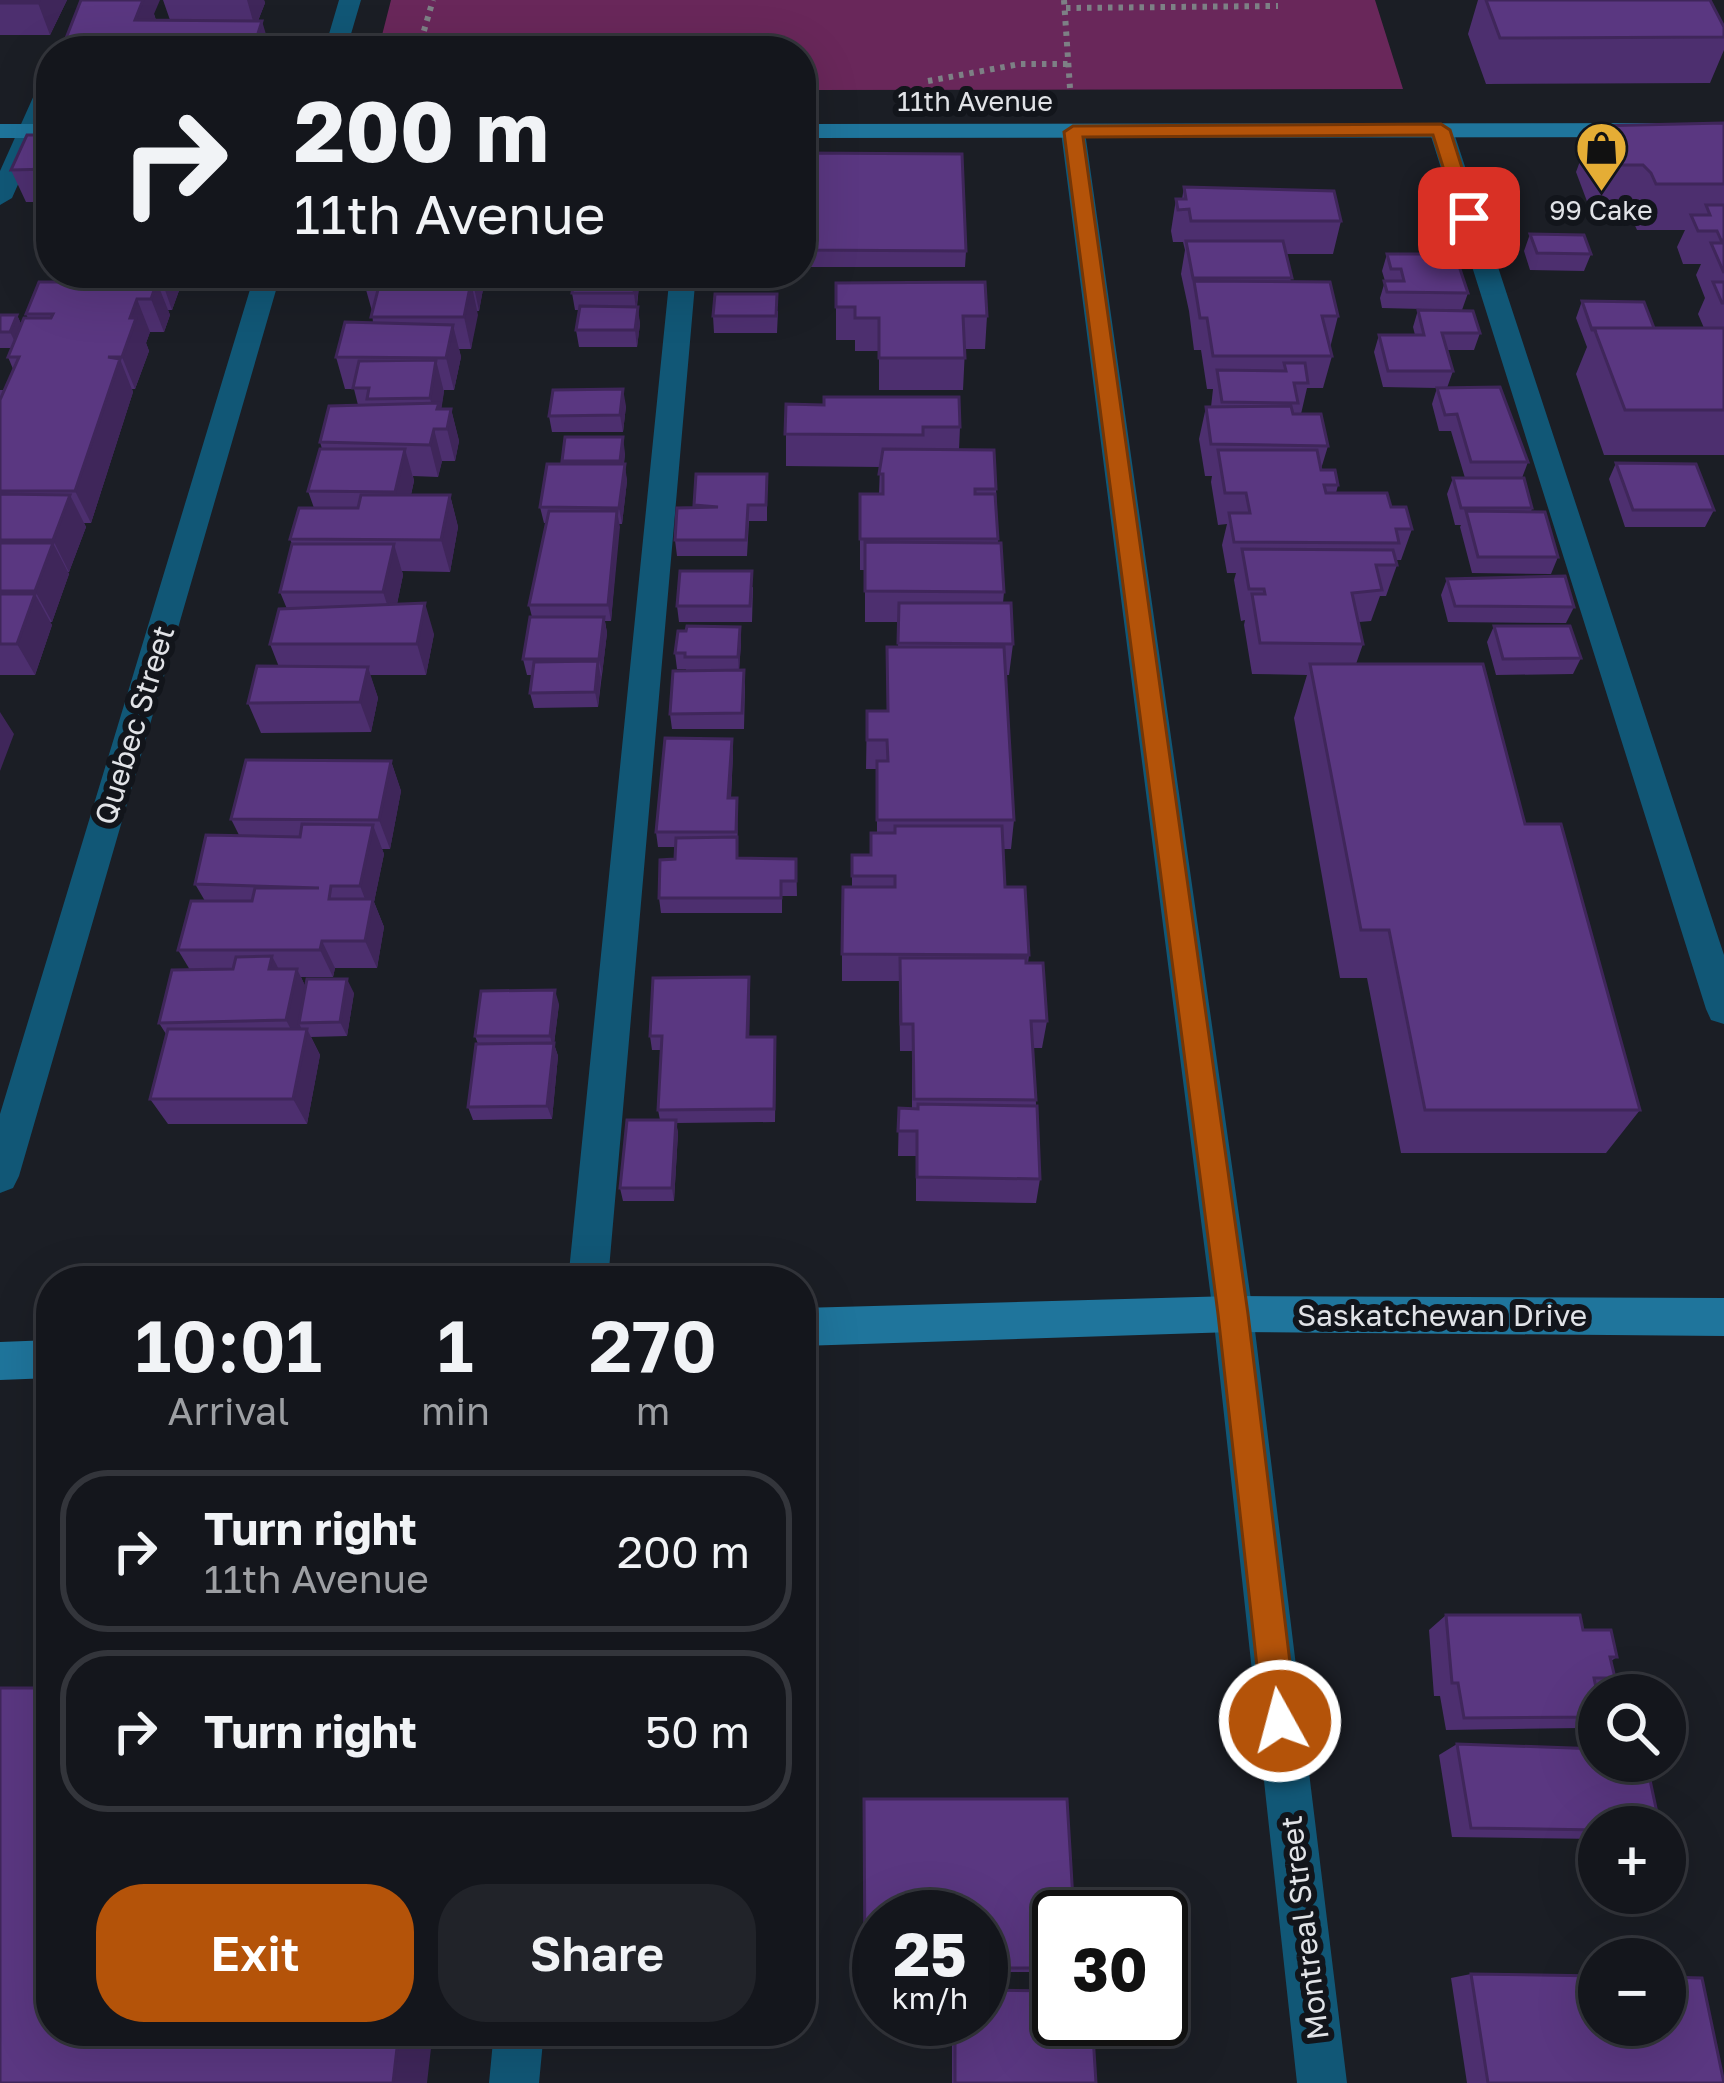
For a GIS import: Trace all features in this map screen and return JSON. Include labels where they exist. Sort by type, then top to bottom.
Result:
[{"type":"street","points":[[339,36],[350,0]]},
{"type":"street","name":"11th Avenue","points":[[816,130],[1724,130]]},
{"type":"street","points":[[1441,130],[1724,1009]]},
{"type":"street","points":[[0,131],[36,131]]},
{"type":"street","name":"Montreal Street","points":[[1073,132],[1233,1314],[1322,2083]]},
{"type":"street","points":[[0,198],[36,138]]},
{"type":"street","name":"Quebec Street","points":[[0,1176],[264,288]]},
{"type":"street","points":[[589,1266],[682,288]]},
{"type":"street","name":"Saskatchewan Drive","points":[[816,1327],[1233,1314],[1724,1317]]},
{"type":"street","points":[[0,1361],[36,1360]]},
{"type":"street","points":[[514,2083],[518,2046]]},
{"type":"path","points":[[422,36],[433,0]]},
{"type":"path","points":[[1073,132],[1065,4],[1278,6]]},
{"type":"path","points":[[914,83],[1020,64],[1068,64]]},
{"type":"shaded area","points":[[391,0],[1375,0],[1403,89],[816,90],[816,36],[382,36]]},
{"type":"building","points":[[0,0],[39,0],[0,3]]},
{"type":"building","points":[[81,0],[143,0],[135,20],[262,21],[257,36],[67,36]]},
{"type":"building","points":[[1486,0],[1710,0],[1724,37],[1500,38]]},
{"type":"building","points":[[1724,123],[1724,184],[1656,184],[1643,165],[1609,165],[1593,126]]},
{"type":"building","points":[[27,135],[36,135],[36,169],[11,170]]},
{"type":"building","points":[[816,153],[962,154],[966,251],[816,250]]},
{"type":"building","points":[[1184,187],[1334,191],[1341,221],[1191,221],[1189,209],[1178,210],[1176,199],[1186,199]]},
{"type":"building","points":[[1706,205],[1724,205],[1724,240],[1717,231],[1698,231],[1691,215],[1710,215]]},
{"type":"building","points":[[1530,234],[1584,235],[1591,254],[1537,253]]},
{"type":"building","points":[[1186,241],[1283,241],[1292,278],[1193,278]]},
{"type":"building","points":[[1711,243],[1724,243],[1724,273]]},
{"type":"building","points":[[1387,254],[1455,254],[1468,293],[1387,292],[1384,281],[1404,281],[1401,269],[1391,269]]},
{"type":"building","points":[[1194,281],[1330,282],[1338,316],[1322,316],[1332,356],[1213,356]]},
{"type":"building","points":[[985,282],[987,316],[963,316],[965,358],[879,358],[879,318],[855,318],[855,307],[836,307],[836,283]]},
{"type":"building","points":[[1713,282],[1724,282],[1724,303],[1722,303]]},
{"type":"building","points":[[37,288],[155,288],[151,299],[137,299],[130,318],[136,318],[122,357],[108,357],[120,359],[75,491],[0,491],[0,400],[19,357],[8,357],[24,318],[51,318],[53,314],[26,314]]},
{"type":"building","points":[[378,288],[470,288],[464,317],[371,317]]},
{"type":"building","points":[[573,288],[635,288],[634,293],[572,293]]},
{"type":"building","points":[[715,294],[777,294],[776,316],[713,316]]},
{"type":"building","points":[[1582,301],[1644,302],[1654,328],[1592,330]]},
{"type":"building","points":[[580,306],[638,307],[635,330],[576,330]]},
{"type":"building","points":[[1418,310],[1473,311],[1480,333],[1442,333],[1453,371],[1388,371],[1379,335],[1424,335]]},
{"type":"building","points":[[0,315],[17,315],[10,332],[0,332]]},
{"type":"building","points":[[345,322],[453,325],[446,358],[336,357]]},
{"type":"building","points":[[1594,328],[1724,328],[1724,410],[1625,410]]},
{"type":"building","points":[[436,360],[430,398],[367,399],[369,388],[353,388],[359,361]]},
{"type":"building","points":[[1284,363],[1305,363],[1308,383],[1294,383],[1298,403],[1222,402],[1217,370],[1286,371]]},
{"type":"building","points":[[1500,387],[1528,462],[1471,462],[1457,414],[1445,415],[1437,388]]},
{"type":"building","points":[[623,389],[620,415],[549,416],[553,390]]},
{"type":"building","points":[[824,397],[959,397],[960,427],[923,427],[923,435],[785,434],[786,404],[824,405]]},
{"type":"building","points":[[439,403],[437,409],[451,409],[447,429],[434,429],[430,445],[320,442],[329,406]]},
{"type":"building","points":[[1291,406],[1293,414],[1321,414],[1328,446],[1211,444],[1206,407]]},
{"type":"building","points":[[565,437],[623,437],[620,461],[562,461]]},
{"type":"building","points":[[320,449],[405,449],[395,492],[308,491]]},
{"type":"building","points":[[883,449],[994,450],[996,489],[975,489],[975,494],[995,494],[998,539],[860,539],[860,494],[883,494],[883,474],[879,474]]},
{"type":"building","points":[[1218,450],[1317,450],[1321,470],[1335,470],[1338,485],[1324,485],[1326,493],[1387,493],[1391,507],[1406,507],[1412,529],[1396,529],[1399,543],[1234,542],[1229,513],[1250,513],[1246,493],[1225,493]]},
{"type":"building","points":[[1616,463],[1696,464],[1714,510],[1633,510]]},
{"type":"building","points":[[547,464],[625,464],[619,508],[540,507]]},
{"type":"building","points":[[696,474],[767,474],[766,505],[748,505],[746,540],[675,540],[677,508],[718,507],[694,505]]},
{"type":"building","points":[[1453,478],[1524,478],[1532,508],[1461,508]]},
{"type":"building","points":[[0,494],[70,495],[53,540],[0,540]]},
{"type":"building","points":[[361,495],[450,495],[441,540],[290,539],[299,508],[358,508]]},
{"type":"building","points":[[549,511],[617,511],[608,605],[529,605]]},
{"type":"building","points":[[1466,511],[1545,512],[1558,557],[1478,557]]},
{"type":"building","points":[[865,542],[1001,543],[1004,592],[865,591]]},
{"type":"building","points":[[0,543],[53,543],[35,591],[0,591]]},
{"type":"building","points":[[292,544],[394,544],[383,592],[280,592]]},
{"type":"building","points":[[1242,549],[1393,550],[1397,565],[1376,565],[1382,590],[1352,593],[1363,644],[1260,643],[1252,594],[1265,594],[1264,589],[1249,589]]},
{"type":"building","points":[[680,571],[752,571],[750,606],[677,606]]},
{"type":"building","points":[[1565,576],[1574,607],[1455,606],[1447,579]]},
{"type":"building","points":[[0,594],[35,594],[17,644],[0,644]]},
{"type":"building","points":[[425,603],[417,644],[270,644],[279,609]]},
{"type":"building","points":[[899,603],[1011,603],[1013,644],[898,643]]},
{"type":"building","points":[[530,617],[604,617],[599,659],[523,659]]},
{"type":"building","points":[[687,626],[740,627],[738,657],[675,653],[678,631],[686,631]]},
{"type":"building","points":[[1494,626],[1570,626],[1581,658],[1503,659]]},
{"type":"building","points":[[887,647],[1004,647],[1014,820],[877,820],[877,761],[888,761],[887,740],[867,740],[867,711],[888,711]]},
{"type":"building","points":[[598,661],[595,692],[530,693],[534,662]]},
{"type":"building","points":[[1310,664],[1483,664],[1525,824],[1561,824],[1640,1110],[1425,1110],[1389,930],[1361,930]]},
{"type":"building","points":[[257,666],[368,667],[360,702],[248,703]]},
{"type":"building","points":[[744,670],[742,713],[670,714],[673,671]]},
{"type":"building","points":[[665,738],[732,739],[728,798],[737,798],[736,832],[656,832]]},
{"type":"building","points":[[246,760],[391,761],[379,820],[231,819]]},
{"type":"building","points":[[302,824],[373,825],[360,886],[331,886],[329,899],[373,899],[365,941],[322,941],[320,950],[178,950],[191,901],[252,901],[255,888],[319,888],[195,884],[206,835],[300,837]]},
{"type":"building","points":[[895,826],[1002,826],[1005,887],[1025,887],[1029,955],[842,954],[843,887],[895,887],[895,876],[852,876],[852,855],[871,855],[871,833],[895,833]]},
{"type":"building","points":[[737,837],[737,858],[796,859],[796,881],[781,881],[781,898],[659,898],[660,860],[675,859],[676,838]]},
{"type":"building","points":[[272,956],[269,969],[297,969],[286,1020],[159,1023],[172,970],[233,969],[236,957]]},
{"type":"building","points":[[900,958],[1026,958],[1026,963],[1043,963],[1047,1021],[1031,1021],[1036,1100],[914,1099],[913,1024],[901,1024]]},
{"type":"building","points":[[749,977],[747,1037],[775,1037],[774,1109],[658,1110],[662,1036],[650,1036],[653,978]]},
{"type":"building","points":[[307,979],[347,979],[340,1022],[299,1023]]},
{"type":"building","points":[[555,990],[550,1036],[475,1036],[481,991]]},
{"type":"building","points":[[168,1029],[307,1029],[293,1099],[150,1099]]},
{"type":"building","points":[[554,1043],[547,1106],[468,1107],[476,1044]]},
{"type":"building","points":[[918,1104],[1037,1106],[1040,1179],[917,1177],[917,1131],[898,1131],[899,1108],[918,1109]]},
{"type":"building","points":[[627,1120],[676,1120],[672,1188],[620,1188]]},
{"type":"building","points":[[1446,1615],[1580,1615],[1583,1630],[1611,1630],[1617,1657],[1610,1657],[1614,1674],[1578,1674],[1578,1717],[1464,1718],[1458,1683],[1452,1683]]},
{"type":"building","points":[[0,1688],[36,1688],[36,2046],[397,2046],[393,2083],[0,2083]]},
{"type":"building","points":[[1457,1744],[1578,1748],[1578,1782],[1650,1782],[1656,1806],[1578,1806],[1578,1830],[1471,1828]]},
{"type":"building","points":[[864,1799],[1067,1799],[1072,1890],[1032,1890],[1032,1968],[1008,1968],[1008,1890],[865,1890]]},
{"type":"building","points":[[1471,1974],[1578,1976],[1578,2046],[1686,2046],[1686,1978],[1702,1978],[1724,2083],[1488,2083]]},
{"type":"building","points":[[1008,1990],[1032,1991],[1032,2046],[1094,2046],[1096,2083],[955,2083],[955,2046],[1008,2046]]},
{"type":"place","name":"99 Cake","points":[[1601,193]]},
{"type":"route","points":[[1280,1721],[1233,1314],[1073,132],[1441,130],[1469,218]]}]
